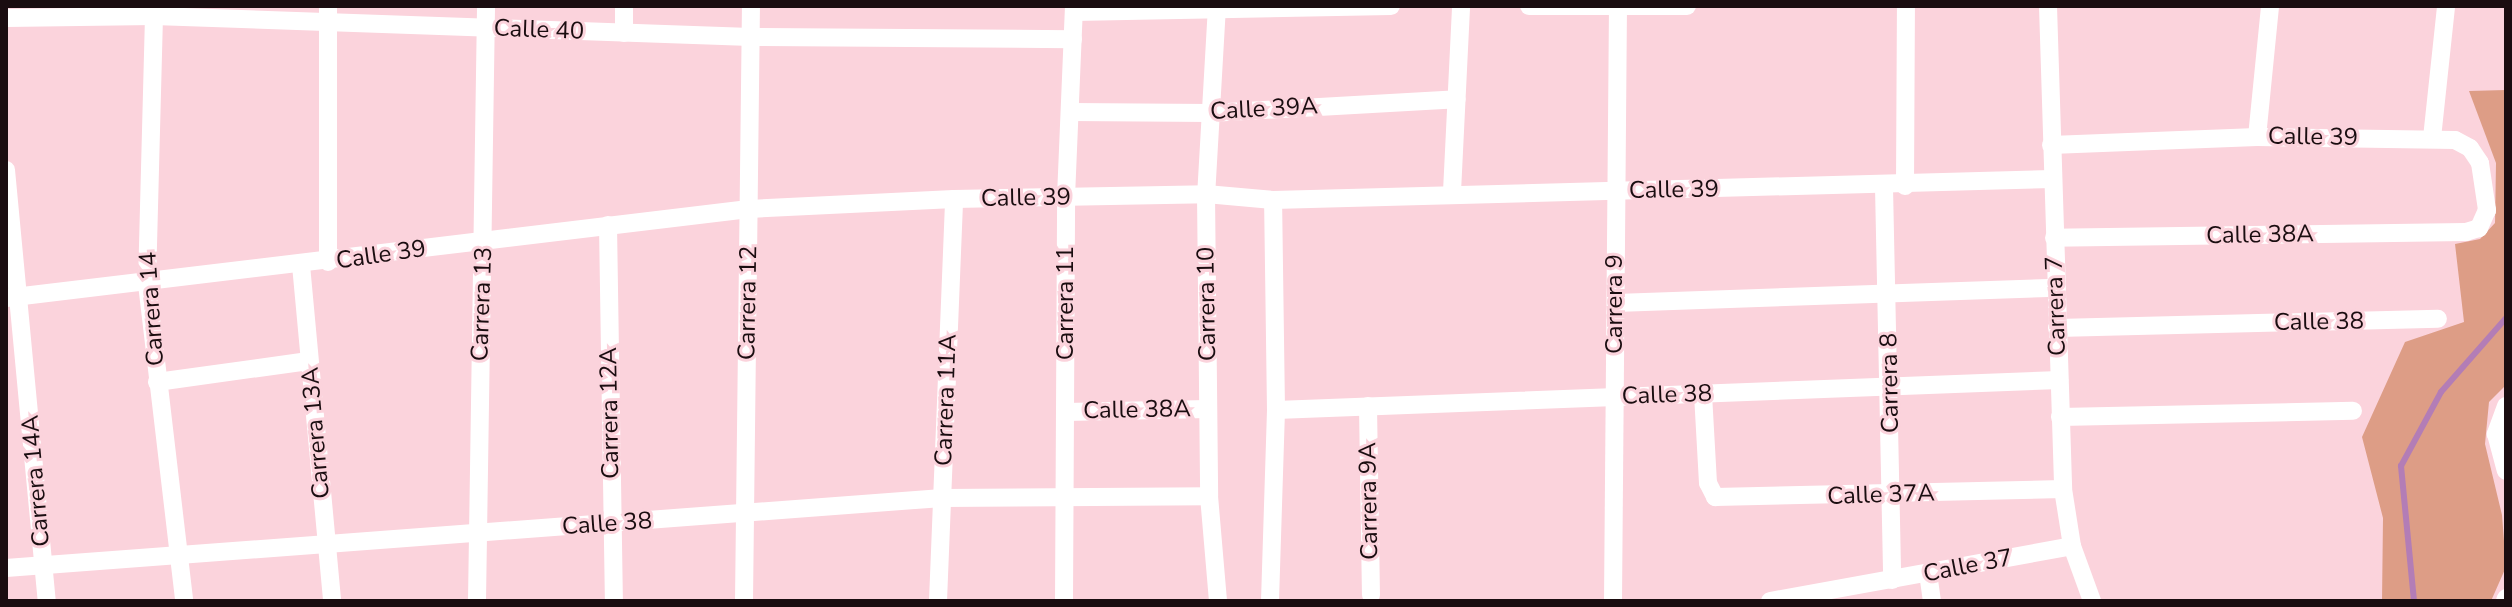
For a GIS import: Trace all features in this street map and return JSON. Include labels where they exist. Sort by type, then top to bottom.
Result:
[{"type":"street","name":"Carrera 13","points":[[477,601],[474,533],[484,240],[486,6]]},
{"type":"street","points":[[624,6],[624,33]]},
{"type":"street","name":"Carrera 12","points":[[744,601],[751,6]]},
{"type":"street","points":[[1074,9],[1391,6]]},
{"type":"street","points":[[1452,192],[1461,6]]},
{"type":"street","points":[[1529,6],[1687,6]]},
{"type":"street","points":[[1905,186],[1906,6]]},
{"type":"street","name":"Carrera 7","points":[[2048,6],[2063,489],[2072,546],[2092,601]]},
{"type":"street","points":[[2257,137],[2270,6]]},
{"type":"street","points":[[2432,138],[2446,6]]},
{"type":"street","name":"Carrera 10","points":[[1217,7],[1206,194],[1209,496],[1218,601]]},
{"type":"street","name":"Carrera 9","points":[[1613,601],[1618,7]]},
{"type":"street","name":"Carrera 11","points":[[1064,601],[1066,197],[1074,9]]},
{"type":"street","name":"Calle 40","points":[[6,18],[328,14],[486,27],[624,33],[1073,39]]},
{"type":"street","points":[[328,14],[328,262]]},
{"type":"street","name":"Carrera 14","points":[[154,16],[147,284],[184,601]]},
{"type":"street","name":"Calle 39A","points":[[1071,112],[1210,113],[1457,99]]},
{"type":"street","name":"Calle 39","points":[[2051,145],[2257,137],[2432,138],[2462,141],[2480,163],[2487,216],[2479,228],[2466,232]]},
{"type":"street","name":"Carrera 14A","points":[[6,170],[13,298],[47,601]]},
{"type":"street","name":"Calle 39","points":[[13,298],[749,209],[954,199],[1206,194],[1273,200],[1452,192],[1884,187],[2052,179]]},
{"type":"street","name":"Carrera 8","points":[[1884,187],[1891,386],[1892,580]]},
{"type":"street","name":"Carrera 11A","points":[[938,601],[954,199]]},
{"type":"street","points":[[1270,601],[1276,410],[1273,200]]},
{"type":"street","name":"Carrera 12A","points":[[608,225],[614,601]]},
{"type":"street","name":"Calle 38A","points":[[2054,238],[2466,232]]},
{"type":"street","name":"Carrera 13A","points":[[301,265],[332,601]]},
{"type":"street","points":[[1616,303],[2056,288]]},
{"type":"street","name":"Calle 38","points":[[2057,328],[2438,319]]},
{"type":"street","points":[[157,382],[309,361]]},
{"type":"street","name":"Calle 38","points":[[1276,410],[2059,380]]},
{"type":"street","name":"Calle 37A","points":[[1703,394],[1708,483],[1715,497],[2063,489]]},
{"type":"street","name":"Carrera 9A","points":[[1368,406],[1371,595]]},
{"type":"street","points":[[2506,406],[2496,434],[2506,471]]},
{"type":"street","name":"Calle 38A","points":[[1066,412],[1207,409]]},
{"type":"street","points":[[2060,417],[2353,411]]},
{"type":"street","name":"Calle 38","points":[[6,568],[942,498],[1209,496]]},
{"type":"street","name":"Calle 37","points":[[1770,601],[2072,546]]},
{"type":"street","points":[[1928,573],[1932,601]]},
{"type":"shaded area","points":[[2506,90],[2506,385],[2489,402],[2485,444],[2502,515],[2506,567],[2491,601],[2382,601],[2383,518],[2362,437],[2405,342],[2464,322],[2455,244],[2480,239],[2495,223],[2496,163],[2469,91]]},
{"type":"waterway","points":[[2414,601],[2401,466],[2441,392],[2506,318]]}]
